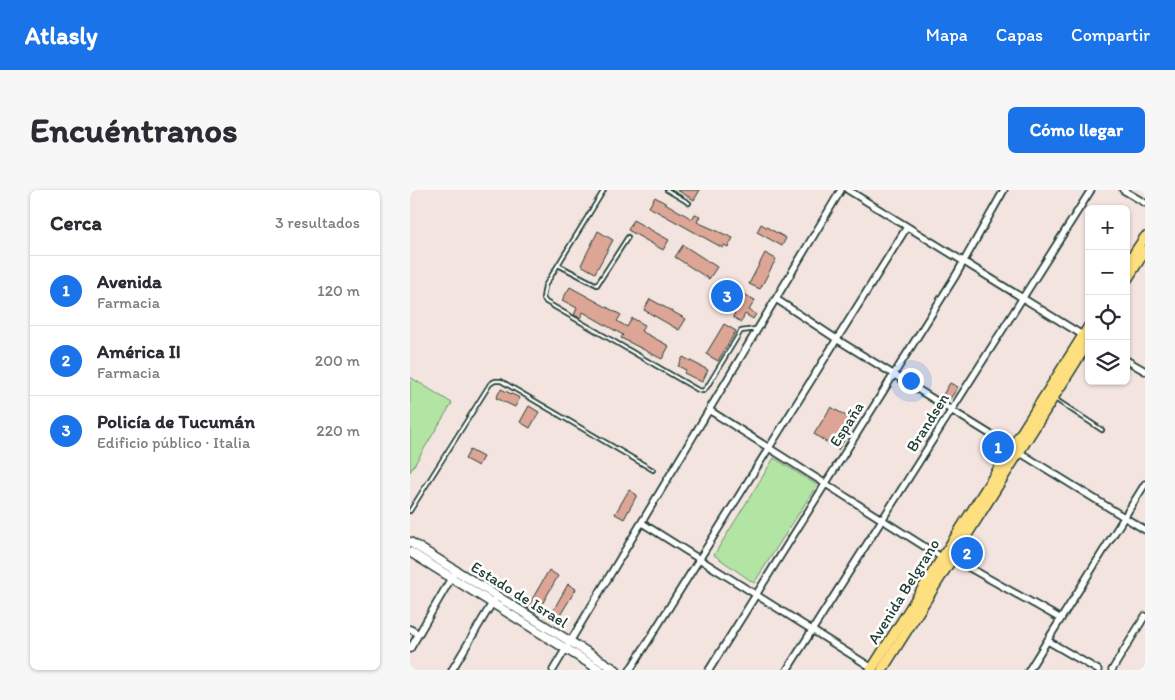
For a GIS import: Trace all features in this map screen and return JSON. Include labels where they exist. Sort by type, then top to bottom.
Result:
[{"type":"main road","points":[[1130,260],[1145,236]]},
{"type":"main road","points":[[1130,275],[1145,251]]},
{"type":"main road","name":"Avenida Belgrano","points":[[873,669],[941,557],[1053,398],[1086,340]]},
{"type":"main road","name":"Avenida Belgrano","points":[[882,670],[952,558],[1016,450],[1086,340]]},
{"type":"main road","name":"Estado de Israel","points":[[410,542],[456,570],[495,599],[569,645],[616,670]]},
{"type":"main road","name":"Estado de Israel","points":[[410,552],[451,577],[495,599]]},
{"type":"main road","name":"Estado de Israel","points":[[569,645],[600,670]]},
{"type":"street","points":[[553,670],[840,190]]},
{"type":"street","points":[[848,190],[964,260],[1085,337]]},
{"type":"street","name":"España","points":[[709,670],[964,260],[1004,190]]},
{"type":"street","name":"Brandsen","points":[[787,670],[1091,190]]},
{"type":"street","points":[[1123,190],[1145,204]]},
{"type":"street","points":[[630,670],[907,227]]},
{"type":"street","points":[[776,299],[838,340],[1145,530]]},
{"type":"street","points":[[1130,363],[1145,372]]},
{"type":"street","points":[[709,410],[824,485],[941,557],[952,558],[1061,619]]},
{"type":"street","points":[[1029,670],[1145,484]]},
{"type":"street","points":[[642,523],[873,669]]},
{"type":"street","points":[[410,649],[456,570]]},
{"type":"street","points":[[452,670],[495,599]]},
{"type":"street","points":[[1112,670],[1145,616]]},
{"type":"street","points":[[410,629],[419,634]]},
{"type":"street","points":[[1048,641],[1098,670]]},
{"type":"lane","points":[[604,190],[545,286],[544,298],[546,302],[702,391],[741,331],[757,329]]},
{"type":"lane","points":[[667,190],[689,202]]},
{"type":"lane","points":[[558,265],[596,285],[628,237]]},
{"type":"lane","points":[[410,511],[490,384],[495,381],[501,381],[653,470]]},
{"type":"lane","points":[[1053,398],[1102,430]]},
{"type":"green space","points":[[410,377],[452,403],[410,472]]},
{"type":"green space","points":[[774,458],[817,485],[754,583],[714,555]]},
{"type":"building","points":[[677,190],[700,190],[694,200]]},
{"type":"building","points":[[655,197],[692,219],[695,214],[700,216],[697,222],[733,238],[728,247],[724,245],[723,248],[649,207]]},
{"type":"building","points":[[633,220],[669,240],[663,250],[628,230]]},
{"type":"building","points":[[761,224],[786,238],[782,246],[757,232]]},
{"type":"building","points":[[598,231],[613,240],[595,273],[581,265]]},
{"type":"building","points":[[683,245],[717,267],[709,279],[675,257]]},
{"type":"building","points":[[765,253],[776,259],[760,289],[749,284]]},
{"type":"building","points":[[570,287],[621,315],[617,321],[627,327],[632,318],[645,325],[641,331],[669,346],[662,359],[621,338],[623,335],[583,312],[580,318],[574,315],[577,308],[562,300]]},
{"type":"building","points":[[743,294],[755,300],[749,310],[756,314],[753,319],[745,314],[741,322],[733,317]]},
{"type":"building","points":[[650,299],[686,319],[679,330],[644,310]]},
{"type":"building","points":[[724,324],[736,331],[718,361],[706,354]]},
{"type":"building","points":[[683,357],[708,370],[702,382],[684,373],[686,370],[678,366]]},
{"type":"building","points":[[950,383],[958,387],[950,399],[944,400],[941,398]]},
{"type":"building","points":[[501,389],[520,398],[515,407],[496,398]]},
{"type":"building","points":[[529,406],[539,412],[530,428],[520,422]]},
{"type":"building","points":[[831,407],[856,422],[838,450],[814,434]]},
{"type":"building","points":[[470,450],[483,457],[478,466],[465,459]]},
{"type":"building","points":[[629,490],[637,495],[624,519],[615,514]]},
{"type":"building","points":[[549,570],[558,576],[537,613],[527,608]]},
{"type":"building","points":[[568,584],[576,589],[556,622],[549,618]]},
{"type":"place","name":"Policía de Tucumán","points":[[727,296]]},
{"type":"place","name":"Avenida","points":[[998,447]]},
{"type":"place","name":"América II","points":[[967,553]]}]
